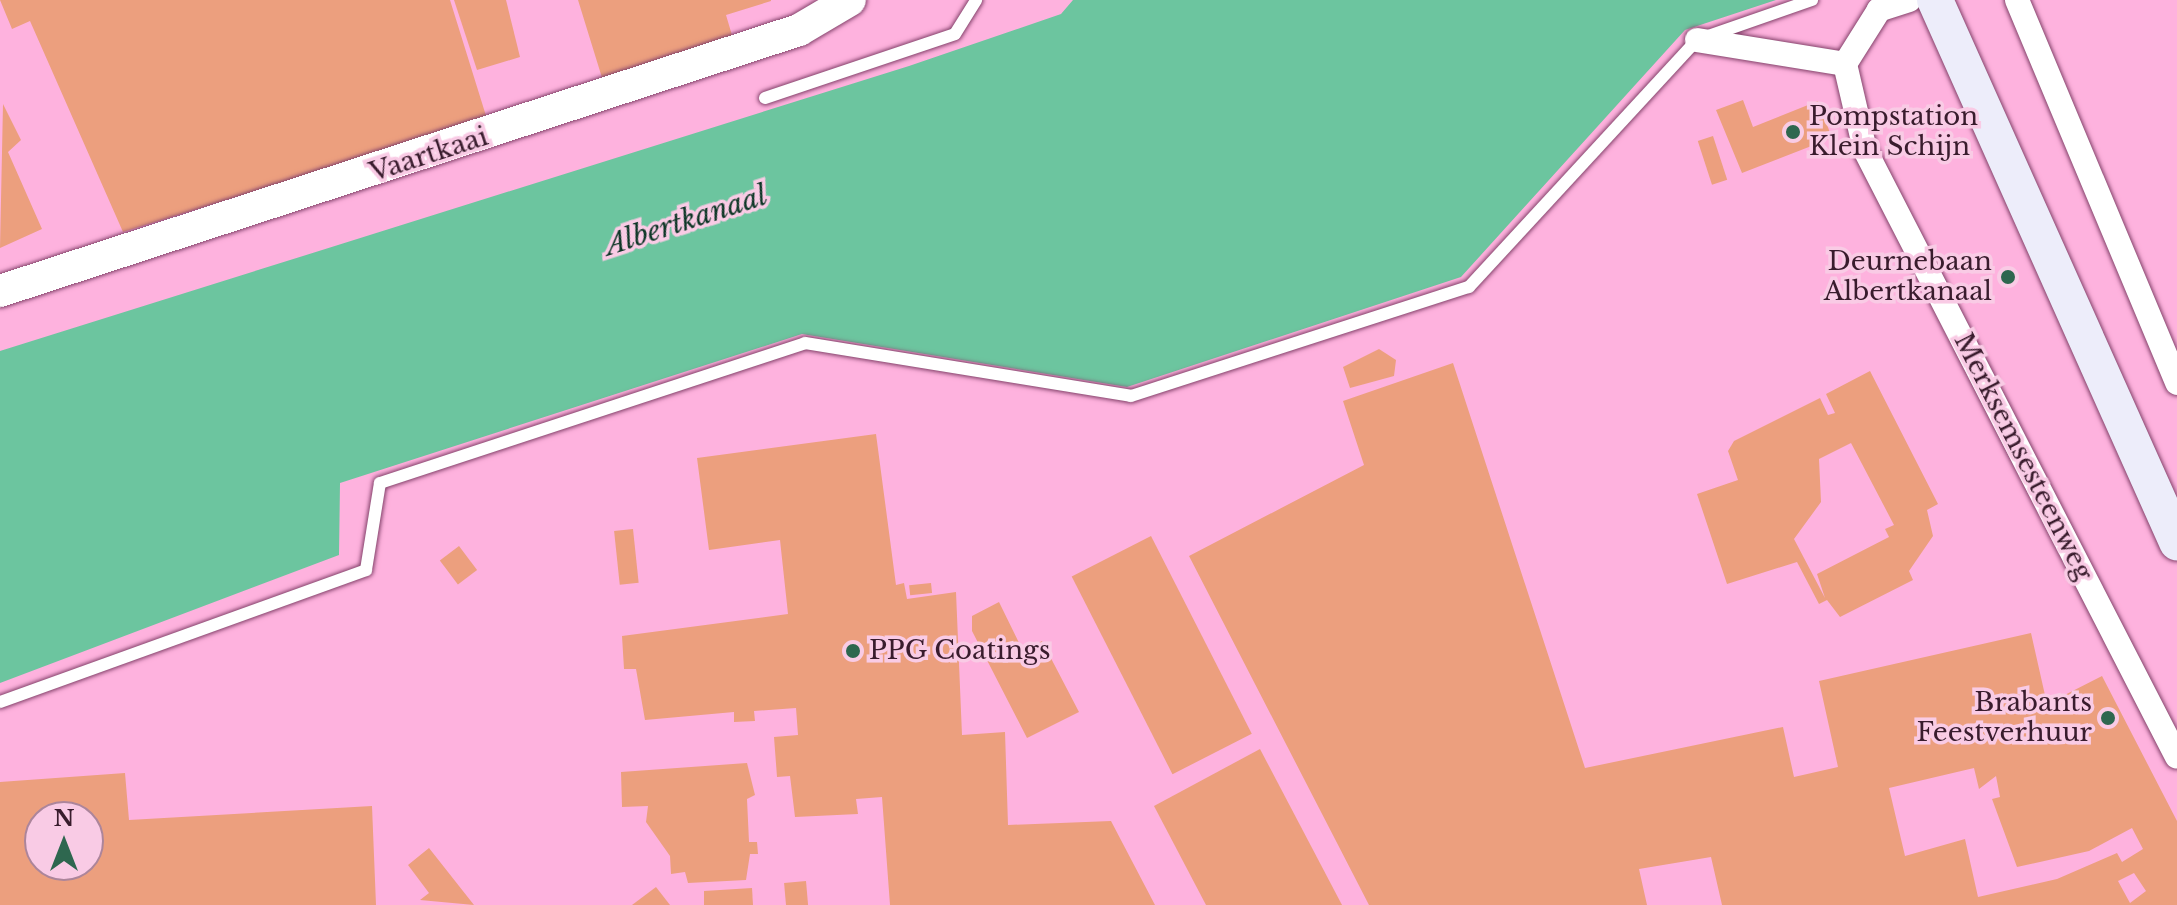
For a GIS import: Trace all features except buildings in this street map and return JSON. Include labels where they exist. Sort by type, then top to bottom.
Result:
[{"type":"main road","points":[[1935,0],[2177,542]]},
{"type":"street","name":"Vaartkaai","points":[[0,291],[799,30],[850,0]]},
{"type":"street","points":[[1697,40],[1845,64],[1879,10],[1909,0]]},
{"type":"street","points":[[2017,0],[2177,383]]},
{"type":"street","name":"Merksemsesteenweg","points":[[1845,64],[1865,150],[2177,757]]},
{"type":"lane","points":[[765,98],[955,34],[976,0]]},
{"type":"lane","points":[[0,702],[366,570],[380,483],[805,343],[1131,396],[1469,287],[1697,40],[1812,0]]},
{"type":"water","name":"Albertkanaal","points":[[1073,0],[1776,0],[1685,30],[1461,277],[1127,387],[802,334],[340,483],[339,555],[0,683],[0,351],[909,66],[1061,14]]},
{"type":"place","name":"Pompstation Klein Schijn","points":[[1793,132]]},
{"type":"place","name":"Deurnebaan Albertkanaal","points":[[2008,277]]},
{"type":"place","name":"PPG Coatings","points":[[853,651]]},
{"type":"place","name":"Brabants Feestverhuur","points":[[2108,718]]}]
